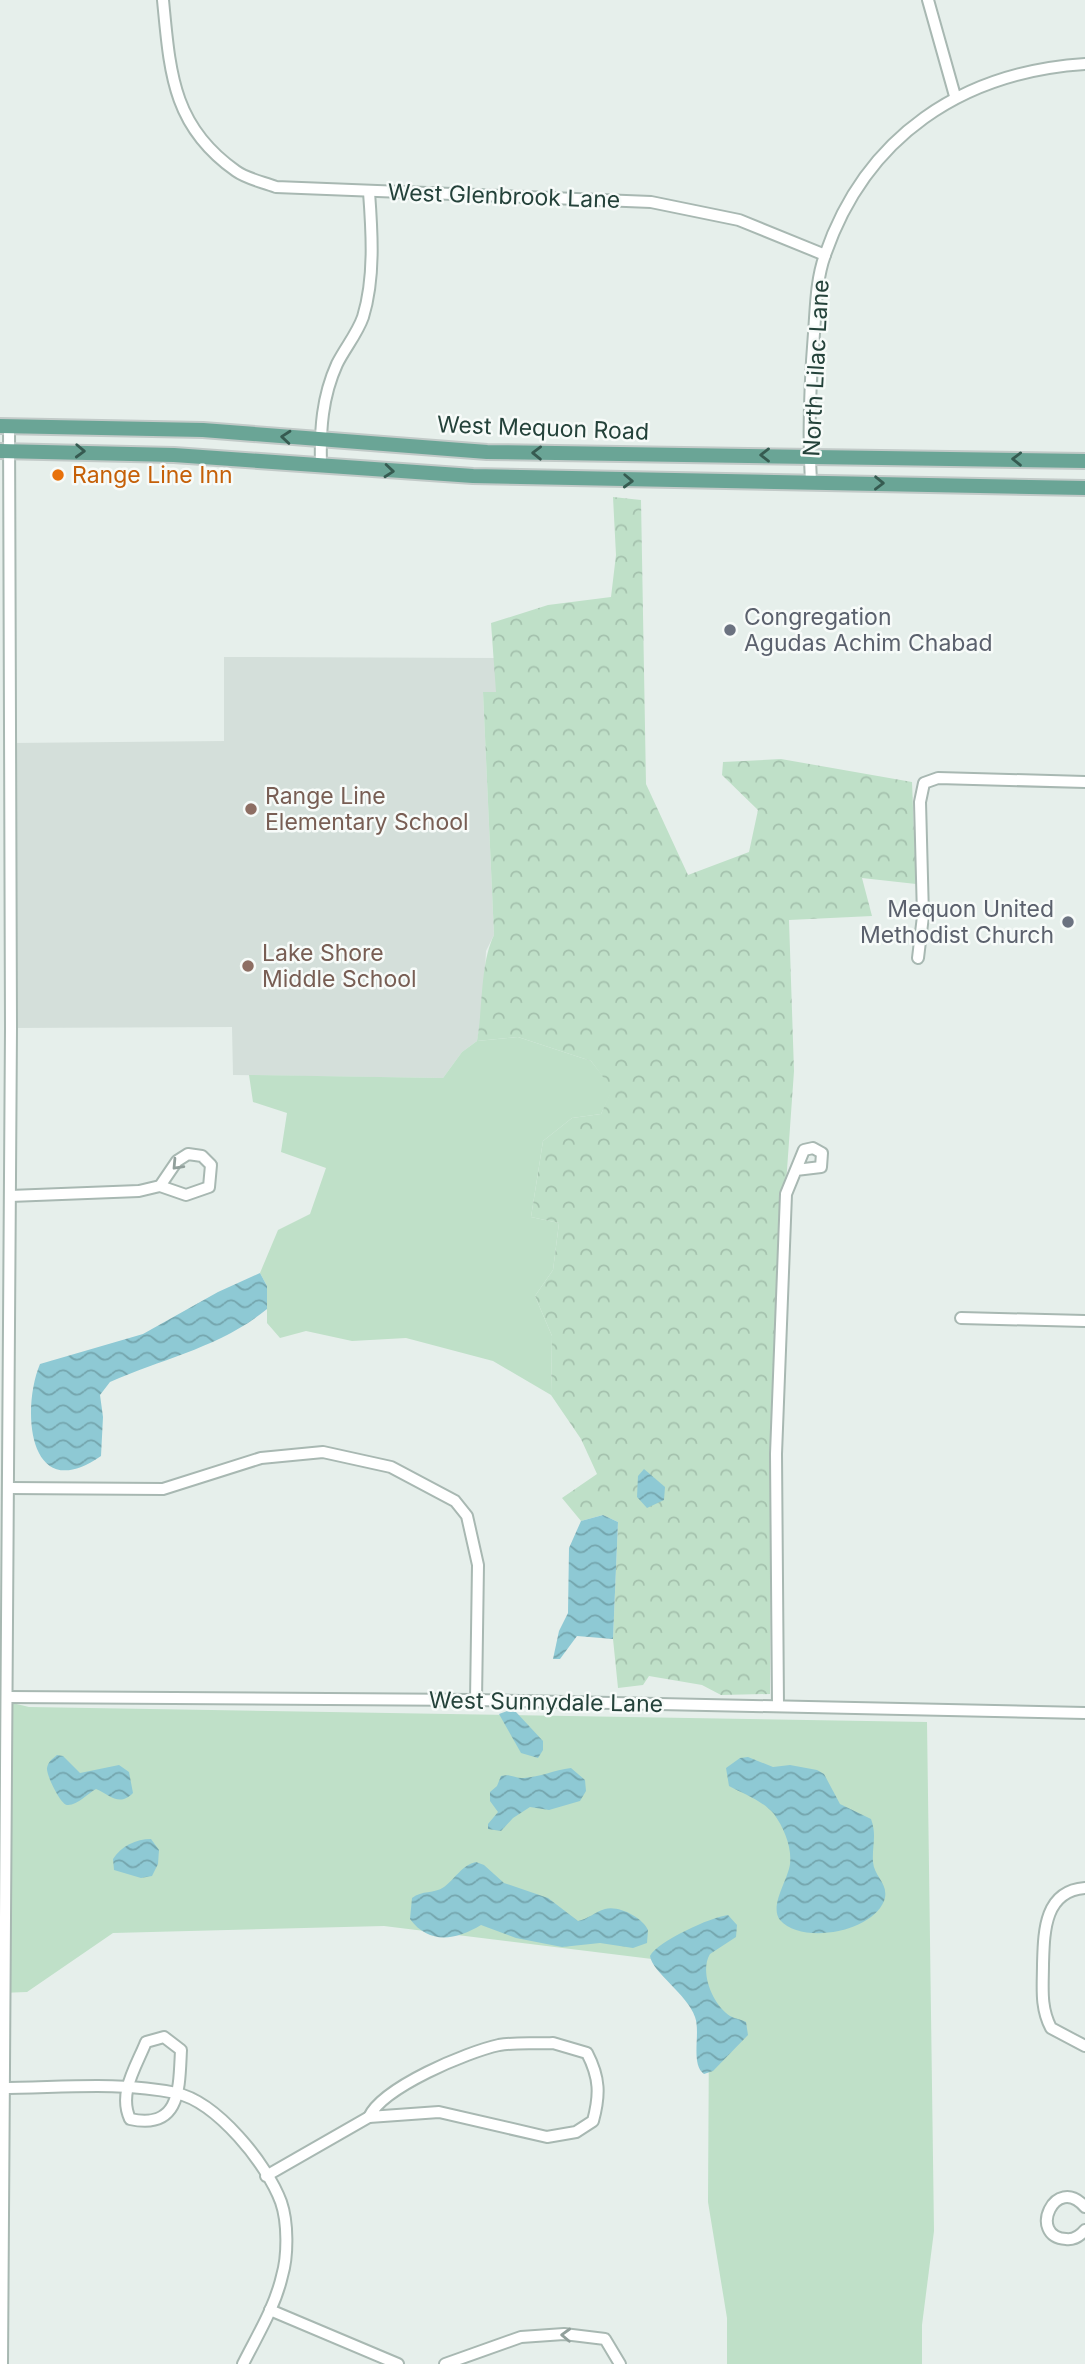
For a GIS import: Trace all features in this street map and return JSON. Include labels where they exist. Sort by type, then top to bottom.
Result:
[{"type":"main road","name":"West Mequon Road","points":[[5,425],[158,428],[487,452],[1085,461]]},
{"type":"main road","points":[[6,451],[174,455],[499,477],[1085,488]]},
{"type":"street","name":"West Glenbrook Lane","points":[[163,0],[176,97],[192,131],[237,172],[276,187],[651,202],[738,220],[825,255]]},
{"type":"street","points":[[928,0],[955,96]]},
{"type":"street","name":"North Lilac Lane","points":[[811,482],[809,455],[816,309],[825,255],[851,196],[881,156],[920,120],[955,96],[1005,78],[1057,66],[1085,64]]},
{"type":"street","points":[[321,466],[320,440],[327,393],[337,364],[363,318],[367,299],[372,231],[369,192]]},
{"type":"street","points":[[2,2364],[10,1196],[5,425]]},
{"type":"street","points":[[918,958],[923,916],[920,802],[924,783],[938,778],[1085,782]]},
{"type":"street","points":[[10,1196],[139,1191],[160,1186],[186,1195],[209,1187],[211,1165],[202,1156],[188,1154],[177,1161],[160,1186]]},
{"type":"street","points":[[778,1706],[776,1454],[786,1194],[796,1170]]},
{"type":"street","points":[[961,1318],[1085,1321]]},
{"type":"street","points":[[9,1488],[163,1489],[261,1458],[323,1452],[391,1467],[455,1501],[467,1516],[478,1564],[476,1700]]},
{"type":"street","name":"West Sunnydale Lane","points":[[7,1697],[476,1700],[1085,1713]]},
{"type":"street","points":[[1085,1888],[1074,1889],[1062,1896],[1051,1907],[1045,1921],[1042,2003],[1051,2028],[1085,2046]]},
{"type":"street","points":[[164,2036],[181,2050],[179,2094],[166,2116],[150,2123],[130,2119],[124,2105],[127,2087],[146,2042],[164,2036]]},
{"type":"street","points":[[266,2176],[369,2117],[439,2112],[547,2137],[576,2132],[593,2121],[599,2098],[597,2074],[587,2053],[553,2043],[500,2045],[453,2060],[397,2091],[373,2109],[369,2117]]},
{"type":"street","points":[[2,2088],[127,2087],[179,2094],[228,2123],[281,2202],[285,2227],[283,2275],[270,2310],[243,2364]]},
{"type":"street","points":[[1083,2203],[1068,2197],[1055,2202],[1047,2212],[1047,2225],[1055,2235],[1068,2239],[1080,2236],[1085,2230]]},
{"type":"street","points":[[270,2310],[398,2364]]},
{"type":"street","points":[[444,2364],[521,2337],[564,2334],[605,2339],[620,2364]]},
{"type":"shaded area","points":[[224,657],[496,658],[496,693],[483,692],[494,935],[486,951],[483,1009],[477,1041],[462,1052],[443,1078],[233,1075],[232,1027],[11,1028],[12,743],[224,741]]},
{"type":"green space","points":[[613,497],[641,500],[646,784],[688,875],[749,852],[758,810],[722,775],[723,762],[781,759],[912,782],[916,884],[862,878],[872,916],[789,920],[794,1071],[772,1382],[770,1694],[721,1695],[702,1685],[649,1676],[643,1685],[618,1688],[613,1639],[618,1522],[603,1515],[581,1521],[562,1498],[597,1474],[581,1439],[551,1395],[552,1336],[535,1296],[553,1270],[559,1223],[531,1217],[543,1141],[572,1118],[601,1114],[612,1089],[591,1061],[518,1037],[477,1041],[486,959],[494,935],[483,692],[496,692],[491,623],[548,605],[611,597],[616,555]]},
{"type":"green space","points":[[518,1037],[591,1061],[613,1089],[601,1114],[572,1118],[543,1141],[531,1217],[559,1223],[553,1270],[535,1296],[552,1336],[551,1395],[493,1361],[406,1338],[352,1341],[306,1331],[280,1338],[267,1323],[267,1286],[260,1273],[278,1230],[310,1214],[326,1168],[281,1152],[287,1113],[253,1102],[249,1075],[443,1078],[462,1052],[477,1041]]},
{"type":"green space","points":[[0,1700],[29,1707],[927,1722],[934,2231],[922,2325],[922,2364],[727,2364],[727,2318],[708,2202],[709,2030],[660,1960],[384,1926],[113,1933],[27,1992],[0,1993]]},
{"type":"water","points":[[260,1273],[267,1286],[267,1309],[231,1333],[110,1382],[100,1395],[103,1417],[101,1456],[77,1469],[58,1469],[45,1461],[36,1446],[32,1426],[31,1405],[40,1364],[143,1334],[218,1292]]},
{"type":"water","points":[[644,1469],[665,1487],[664,1500],[647,1508],[637,1497],[638,1476]]},
{"type":"water","points":[[603,1515],[618,1522],[613,1639],[577,1636],[560,1659],[553,1659],[559,1631],[568,1613],[569,1548],[581,1521]]},
{"type":"water","points":[[510,1710],[516,1712],[543,1741],[543,1750],[538,1758],[521,1753],[499,1714]]},
{"type":"water","points":[[57,1755],[63,1756],[80,1773],[119,1765],[129,1772],[133,1793],[119,1799],[96,1789],[75,1803],[64,1804],[47,1772],[48,1764]]},
{"type":"water","points":[[748,1757],[773,1767],[790,1765],[817,1770],[824,1774],[840,1804],[871,1819],[874,1835],[873,1862],[885,1895],[877,1912],[866,1921],[852,1927],[819,1933],[790,1928],[780,1920],[777,1914],[778,1900],[790,1864],[786,1838],[778,1819],[770,1809],[729,1786],[726,1768],[740,1758]]},
{"type":"water","points":[[571,1768],[585,1780],[586,1791],[580,1801],[549,1810],[530,1807],[513,1818],[501,1831],[488,1829],[488,1824],[498,1812],[490,1801],[490,1792],[497,1786],[501,1776],[530,1777]]},
{"type":"water","points":[[151,1839],[159,1850],[158,1864],[152,1876],[141,1878],[114,1870],[113,1859],[120,1850],[134,1842]]},
{"type":"water","points":[[476,1862],[484,1865],[504,1883],[548,1898],[578,1921],[611,1908],[630,1914],[648,1930],[647,1943],[633,1948],[600,1943],[562,1947],[516,1938],[481,1925],[453,1937],[434,1936],[417,1927],[410,1919],[412,1898],[444,1887],[463,1869]]},
{"type":"water","points":[[728,1915],[737,1925],[736,1937],[710,1954],[707,1961],[707,1979],[713,1996],[724,2011],[746,2022],[748,2035],[713,2071],[704,2074],[698,2063],[695,2017],[650,1956],[663,1944],[686,1931]]},
{"type":"place","name":"Range Line Inn","points":[[58,475]]},
{"type":"place","name":"Congregation Agudas Achim Chabad","points":[[730,630]]},
{"type":"place","name":"Range Line Elementary School","points":[[251,809]]},
{"type":"place","name":"Mequon United Methodist Church","points":[[1068,922]]},
{"type":"place","name":"Lake Shore Middle School","points":[[248,966]]}]
